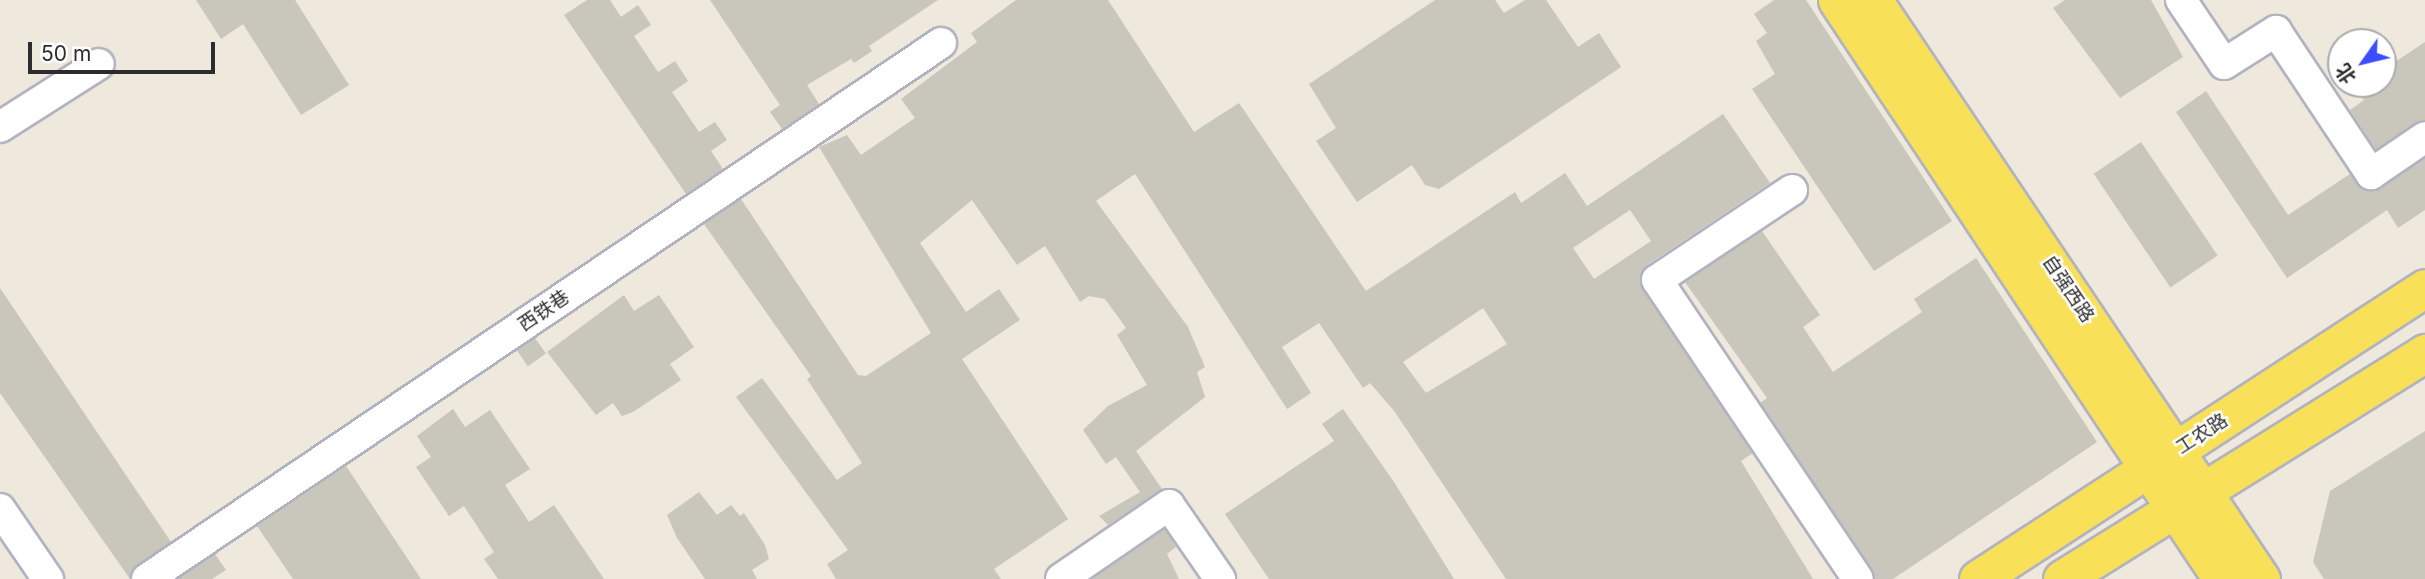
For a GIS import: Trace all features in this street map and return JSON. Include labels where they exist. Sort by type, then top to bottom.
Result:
[{"type":"main road","name":"自强西路","points":[[1837,0],[2164,459]]},
{"type":"main road","name":"自强西路","points":[[1873,0],[2189,499],[2222,579]]},
{"type":"main road","name":"工农路","points":[[1978,579],[2425,288]]},
{"type":"main road","points":[[2062,579],[2425,353]]},
{"type":"main road","name":"自强西路","points":[[2189,499],[2261,579]]},
{"type":"street","points":[[2181,0],[2224,64],[2276,31],[2371,174],[2425,138]]},
{"type":"street","name":"西铁巷","points":[[147,579],[941,43]]},
{"type":"street","points":[[0,127],[99,64]]},
{"type":"street","points":[[1792,190],[1657,280],[1858,579]]},
{"type":"street","points":[[1061,579],[1169,505],[1220,579]]},
{"type":"street","points":[[0,509],[48,579]]},
{"type":"building","points":[[196,0],[295,0],[349,85],[301,115],[243,24],[221,39]]},
{"type":"building","points":[[587,0],[610,0],[621,17],[638,5],[651,25],[634,36],[658,72],[675,61],[688,81],[672,92],[699,132],[715,122],[727,140],[711,151],[723,169],[686,194],[564,15]]},
{"type":"building","points":[[710,0],[938,0],[869,46],[872,51],[854,63],[851,59],[807,85],[819,104],[782,129],[770,112],[780,105]]},
{"type":"building","points":[[1016,0],[1108,0],[1194,132],[1239,103],[1366,291],[1515,192],[1521,203],[1565,173],[1587,206],[1723,114],[1770,183],[1647,265],[1640,282],[1753,453],[1741,461],[1813,579],[1506,579],[1395,412],[1370,383],[1363,388],[1319,323],[1282,347],[1311,393],[1287,409],[1135,174],[1096,201],[1188,327],[1205,367],[1197,372],[1205,397],[1136,451],[1162,489],[1108,525],[1099,516],[1140,492],[1116,457],[1106,464],[1083,430],[1108,406],[1147,385],[1117,335],[1126,328],[1105,299],[1089,296],[1080,302],[1045,246],[1017,265],[972,200],[920,243],[966,312],[999,289],[1020,320],[962,359],[1068,519],[994,569],[1001,579],[836,579],[827,564],[848,550],[736,397],[762,378],[837,480],[862,463],[807,379],[811,376],[704,224],[741,199],[858,375],[866,376],[931,333],[819,147],[847,135],[861,155],[915,118],[901,99],[977,42],[971,33]],"holes":[[[1630,210],[1651,241],[1594,279],[1573,248]],[[1483,308],[1507,344],[1426,393],[1403,362]]]},
{"type":"building","points":[[1435,0],[1495,0],[1504,13],[1525,0],[1546,0],[1578,47],[1599,33],[1621,67],[1439,189],[1425,185],[1412,165],[1357,202],[1316,141],[1336,128],[1309,84]]},
{"type":"building","points":[[1774,0],[1806,0],[1952,221],[1874,271],[1752,89],[1775,74],[1756,41],[1767,33],[1754,14]]},
{"type":"building","points":[[2065,0],[2151,0],[2183,57],[2120,98],[2053,8]]},
{"type":"building","points":[[2425,42],[2425,120],[2376,150],[2350,110],[2364,100],[2363,98],[2397,98],[2397,61]]},
{"type":"building","points":[[2206,91],[2288,215],[2350,174],[2373,191],[2425,158],[2425,210],[2398,228],[2387,210],[2287,278],[2176,112]]},
{"type":"building","points":[[2141,142],[2218,256],[2170,287],[2094,174]]},
{"type":"building","points":[[1762,231],[1820,315],[1803,327],[1833,372],[1922,312],[1914,299],[1976,258],[2097,442],[1893,579],[1875,579],[1760,403],[1767,398],[1685,282]]},
{"type":"building","points":[[0,288],[171,542],[137,565],[130,579],[0,393]]},
{"type":"building","points":[[624,295],[634,311],[659,295],[694,347],[670,364],[681,380],[633,412],[622,416],[613,403],[596,415],[547,352]]},
{"type":"building","points":[[535,338],[546,354],[528,366],[517,351]]},
{"type":"building","points":[[453,409],[465,427],[490,410],[530,469],[505,485],[529,522],[554,505],[604,579],[498,579],[484,559],[494,552],[464,506],[449,516],[416,467],[431,457],[417,436]]},
{"type":"building","points":[[1343,409],[1394,482],[1454,579],[1269,579],[1225,514],[1334,441],[1322,424]]},
{"type":"building","points":[[2425,431],[2425,579],[2324,579],[2313,562],[2330,491]]},
{"type":"building","points":[[346,466],[421,579],[293,579],[257,526]]},
{"type":"building","points":[[699,492],[717,515],[731,505],[740,516],[744,513],[765,545],[769,559],[752,570],[757,579],[705,579],[677,538],[667,515]]},
{"type":"building","points":[[1165,529],[1176,547],[1167,554],[1179,579],[1092,579]]},
{"type":"building","points":[[215,554],[226,570],[212,579],[178,579]]}]
